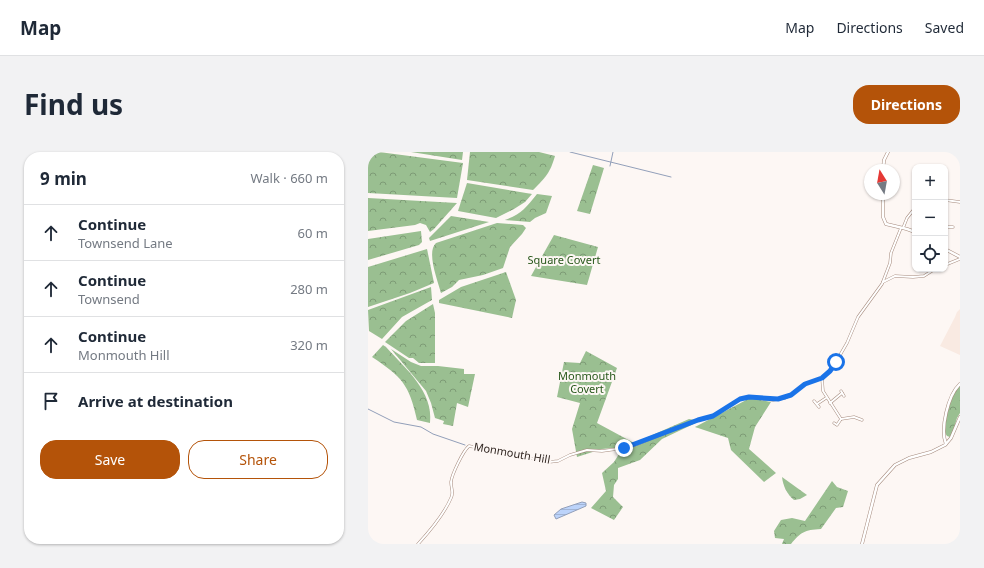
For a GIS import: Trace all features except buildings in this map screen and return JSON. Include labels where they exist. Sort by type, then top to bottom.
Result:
[{"type":"street","points":[[884,164],[888,152]]},
{"type":"street","points":[[882,200],[883,218],[885,223],[912,231]]},
{"type":"street","points":[[948,200],[960,202]]},
{"type":"street","points":[[841,419],[826,398],[822,388],[822,378],[830,371],[836,362],[847,343],[858,316],[883,282],[890,263],[891,253],[907,218],[912,212]]},
{"type":"street","points":[[948,250],[960,258]]},
{"type":"street","points":[[948,264],[960,258]]},
{"type":"street","points":[[883,282],[895,276],[924,276],[930,272]]},
{"type":"street","name":"Monmouth Hill","points":[[418,544],[433,526],[452,497],[452,480],[459,461],[466,448],[469,446],[540,461],[554,461],[587,450],[602,451],[624,448],[698,420],[713,416],[740,399],[749,397],[773,400],[785,398],[805,384],[822,378]]},
{"type":"street","points":[[946,444],[944,436],[948,404],[960,384]]},
{"type":"street","points":[[830,403],[842,392],[844,396]]},
{"type":"street","points":[[814,401],[818,406],[826,398]]},
{"type":"street","points":[[834,423],[837,424],[841,419],[854,417],[860,420]]},
{"type":"street","points":[[862,544],[876,488],[895,465],[909,458],[931,452],[946,444],[951,438],[960,417]]},
{"type":"shaded area","points":[[960,309],[960,355],[940,346],[957,312]]},
{"type":"green space","points":[[369,152],[463,163],[457,198],[368,193]]},
{"type":"green space","points":[[411,152],[463,152],[462,160]]},
{"type":"green space","points":[[470,152],[539,152],[555,156],[547,174],[533,190],[467,180]]},
{"type":"green space","points":[[593,165],[604,168],[590,214],[577,211]]},
{"type":"green space","points":[[467,183],[532,194],[525,202],[496,218],[458,211]]},
{"type":"green space","points":[[537,194],[552,196],[546,213],[530,222],[505,220],[523,210]]},
{"type":"green space","points":[[368,198],[457,203],[430,232],[426,225],[420,223],[415,225],[368,231]]},
{"type":"green space","points":[[451,216],[489,222],[430,241],[429,238]]},
{"type":"green space","points":[[497,223],[523,225],[526,228],[510,247],[503,268],[483,275],[459,280],[452,287],[441,293],[432,260],[433,247],[436,243]]},
{"type":"green space","points":[[421,231],[422,242],[419,245],[368,260],[368,239]]},
{"type":"green space","name":"Square Covert","points":[[554,235],[598,247],[587,285],[531,276]]},
{"type":"green space","points":[[427,249],[434,283],[368,307],[368,267]]},
{"type":"green space","points":[[506,272],[516,300],[512,318],[439,303],[439,300],[461,287]]},
{"type":"green space","points":[[431,287],[432,300],[402,317],[382,339],[369,331],[368,310]]},
{"type":"green space","points":[[433,304],[435,313],[435,363],[419,363],[385,342],[406,321]]},
{"type":"green space","points":[[383,345],[417,381],[427,401],[430,412],[430,423],[417,420],[411,398],[403,382],[391,370],[372,357]]},
{"type":"green space","points":[[391,349],[411,362],[421,366],[464,369],[464,374],[475,374],[468,407],[457,403],[453,426],[443,424],[444,421],[435,418],[426,391]]},
{"type":"green space","name":"Monmouth Covert","points":[[586,351],[617,368],[597,423],[634,443],[689,419],[700,421],[662,439],[640,460],[618,468],[618,479],[614,485],[613,497],[623,507],[614,520],[591,508],[606,491],[602,473],[614,462],[619,454],[613,448],[602,449],[577,457],[572,429],[580,403],[557,397],[564,362],[580,363]]},
{"type":"green space","points":[[960,385],[960,413],[950,437],[945,433],[947,413],[952,397]]},
{"type":"green space","points":[[750,398],[771,402],[755,427],[749,449],[776,473],[764,482],[731,450],[728,438],[695,427]]},
{"type":"green space","points":[[782,477],[807,495],[800,499],[794,500],[786,490]]},
{"type":"green space","points":[[832,481],[837,487],[848,491],[843,507],[836,508],[821,529],[803,532],[791,544],[782,544],[784,539],[775,538],[774,531],[781,520],[792,518],[805,521]]},
{"type":"water","points":[[582,502],[586,503],[586,506],[556,519],[554,515],[561,509]]},
{"type":"waterway","points":[[570,152],[671,177]]},
{"type":"waterway","points":[[610,166],[613,152]]},
{"type":"waterway","points":[[368,409],[394,422],[421,427],[433,434],[465,445]]},
{"type":"route","points":[[624,448],[698,420],[713,416],[740,399],[749,397],[773,400],[785,398],[805,384],[822,378],[830,371],[836,362]]}]
